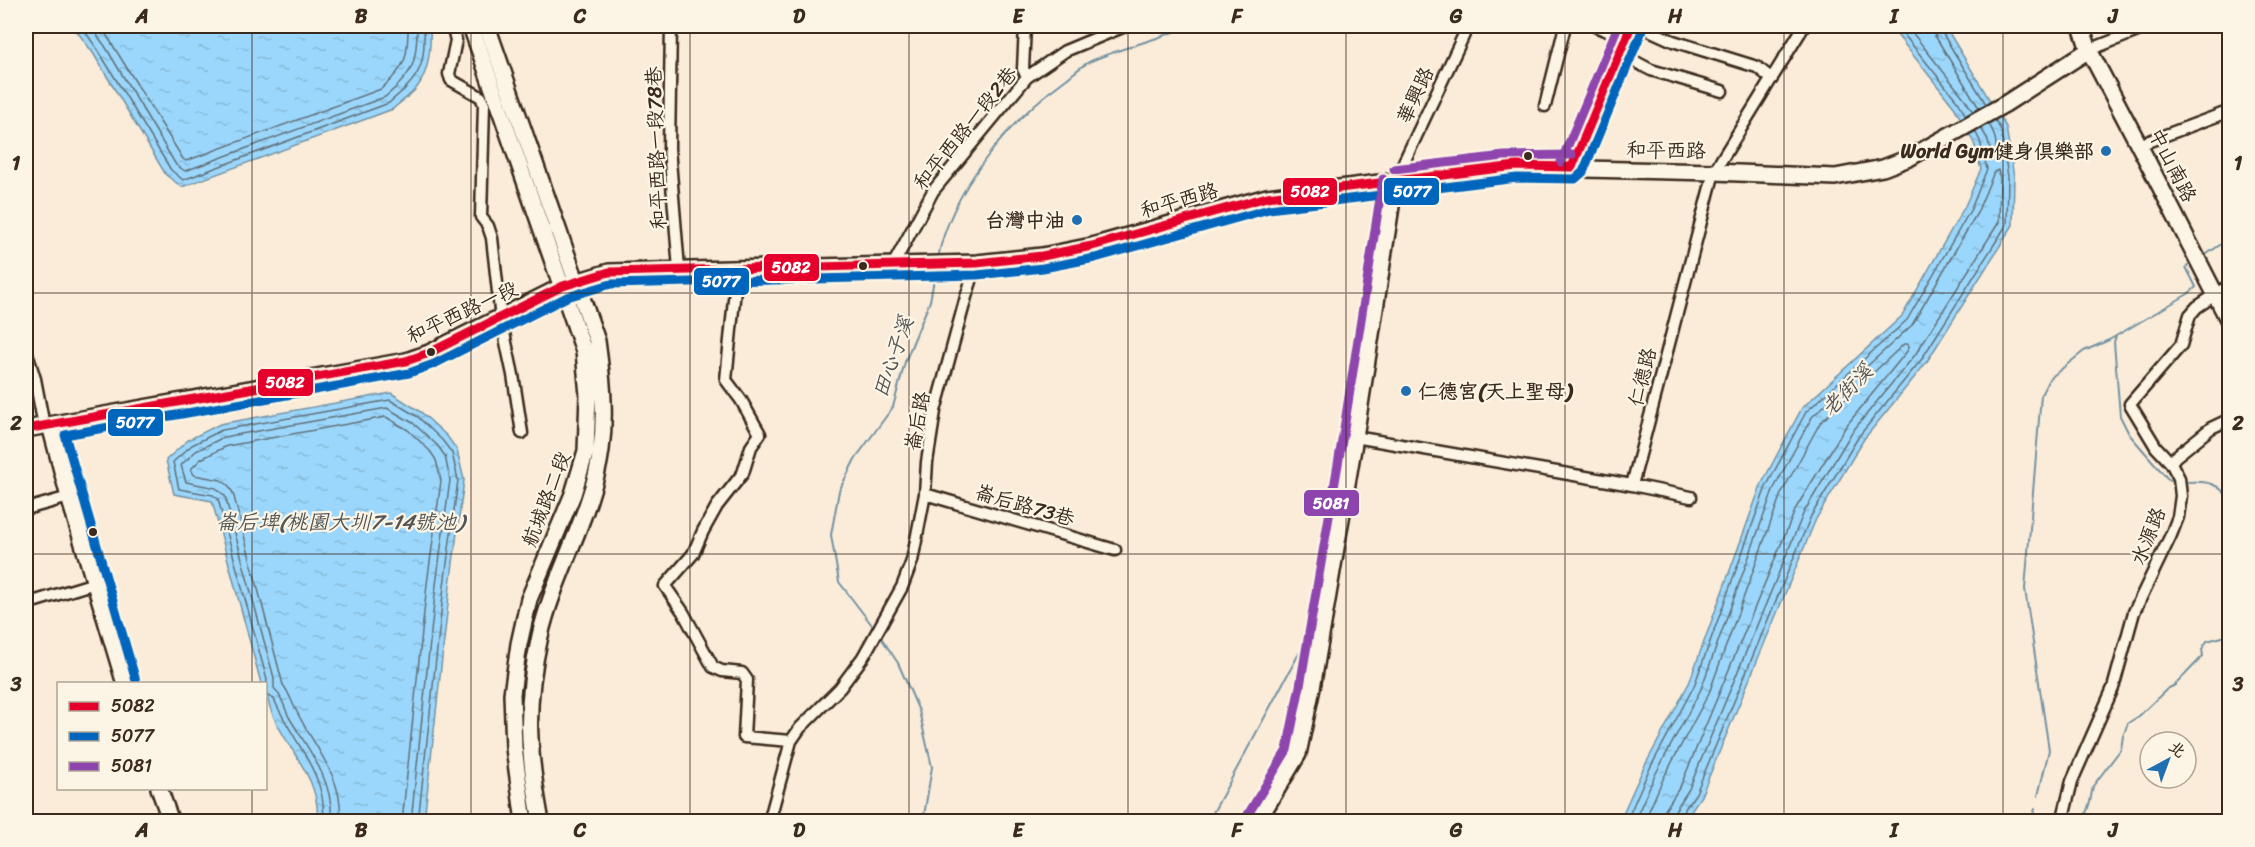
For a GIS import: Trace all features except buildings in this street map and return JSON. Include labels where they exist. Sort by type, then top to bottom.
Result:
[{"type":"street","points":[[452,26],[456,40],[449,74],[451,80],[481,97],[484,104],[481,216],[492,238],[501,318],[522,433]]},
{"type":"street","name":"航城路二段","points":[[471,26],[570,284],[597,341],[604,416],[601,452],[595,478],[549,603],[533,670],[529,698],[528,734],[541,822]]},
{"type":"street","name":"航城路二段","points":[[487,26],[570,284],[584,351],[588,395],[586,451],[573,494],[529,599],[519,644],[512,694],[514,748],[524,822]]},
{"type":"street","name":"和平西路一段78巷","points":[[671,26],[669,148],[679,269]]},
{"type":"street","points":[[1025,26],[1023,69],[1027,77]]},
{"type":"street","name":"和平西路一段2巷","points":[[892,265],[933,191],[1027,77],[1065,51],[1125,26]]},
{"type":"street","name":"華興路","points":[[1395,181],[1468,26]]},
{"type":"street","points":[[1545,106],[1565,26]]},
{"type":"street","points":[[1595,26],[1624,38]]},
{"type":"street","points":[[1572,168],[1624,38],[1631,26]]},
{"type":"street","points":[[1640,26],[1673,42],[1757,67],[1772,79]]},
{"type":"street","name":"仁德路","points":[[1632,485],[1714,172],[1804,26]]},
{"type":"street","name":"中山南路","points":[[2081,26],[2089,50],[2229,323]]},
{"type":"street","points":[[2089,50],[2150,26]]},
{"type":"street","name":"和平西路","points":[[916,264],[977,263],[1042,256],[1092,246],[1267,197],[1516,166],[1540,165],[1648,172],[1835,177],[1883,168],[1909,158],[2005,104],[2089,50]]},
{"type":"street","points":[[1619,53],[1651,70],[1722,91]]},
{"type":"street","points":[[2139,145],[2229,111]]},
{"type":"street","points":[[1257,822],[1298,754],[1312,688],[1355,437],[1395,181]]},
{"type":"street","name":"崙后路","points":[[791,741],[800,728],[840,688],[863,657],[902,587],[912,561],[925,494],[927,462],[935,411],[977,263]]},
{"type":"street","name":"和平西路一段","points":[[26,429],[406,361],[429,353],[570,284],[609,272],[916,264]]},
{"type":"street","points":[[737,269],[726,380],[741,400],[760,434],[752,447],[742,473],[717,506],[693,554],[665,586],[683,612],[713,666],[722,671],[742,674],[747,680],[744,737],[791,741],[768,822]]},
{"type":"street","points":[[2214,295],[2229,285]]},
{"type":"street","name":"水源路","points":[[2062,822],[2072,781],[2113,688],[2134,612],[2178,517],[2181,488],[2179,478],[2171,463],[2156,447],[2130,404],[2151,376],[2181,345],[2190,315],[2214,295]]},
{"type":"street","points":[[26,350],[124,682]]},
{"type":"street","points":[[2171,463],[2175,457],[2211,428],[2229,419]]},
{"type":"street","points":[[1355,437],[1691,497]]},
{"type":"street","name":"崙后路73巷","points":[[925,494],[1116,550]]},
{"type":"street","points":[[26,509],[69,497]]},
{"type":"street","points":[[26,604],[94,583]]},
{"type":"street","points":[[159,790],[171,822]]},
{"type":"water","points":[[73,26],[430,26],[429,57],[418,86],[393,109],[182,187],[166,175],[93,53]]},
{"type":"water","name":"老街溪","points":[[1890,26],[1945,26],[2006,127],[2014,177],[2013,225],[1926,363],[1864,439],[1816,519],[1701,796],[1684,821],[1619,822],[1643,769],[1689,683],[1761,485],[1802,408],[1902,316],[1965,206],[1981,169],[1974,143],[1954,107]]},
{"type":"water","name":"崙后埤(桃園大圳7-14號池)","points":[[391,393],[421,412],[447,436],[457,450],[464,480],[424,821],[317,821],[317,802],[312,784],[275,719],[268,702],[267,682],[261,682],[212,501],[174,494],[166,460],[188,440],[220,424]]},
{"type":"waterway","name":"田心子溪","points":[[938,258],[945,232],[969,182],[1004,136],[1044,96],[1088,63],[1189,26]]},
{"type":"waterway","points":[[2204,256],[2230,238]]},
{"type":"waterway","points":[[2038,796],[2049,750],[2025,589],[2041,395],[2049,379],[2084,351],[2109,340],[2188,294],[2196,287],[2186,267],[2191,264]]},
{"type":"waterway","name":"田心子溪","points":[[875,629],[839,582],[831,535],[839,491],[855,459],[893,407],[905,362],[930,301],[936,269]]},
{"type":"waterway","points":[[2116,336],[2114,342],[2120,416],[2129,434],[2167,478],[2175,483]]},
{"type":"waterway","points":[[2188,482],[2212,484],[2226,494],[2230,500]]},
{"type":"waterway","points":[[2230,580],[2225,588],[2230,592]]},
{"type":"waterway","points":[[1208,822],[1315,624]]},
{"type":"waterway","points":[[2083,822],[2093,786],[2121,749],[2128,723],[2139,716],[2167,689],[2175,685],[2203,656],[2202,649],[2207,641],[2230,635]]},
{"type":"waterway","name":"田心子溪","points":[[880,636],[898,663],[919,711],[932,767],[923,822]]},
{"type":"waterway","points":[[2031,822],[2035,809]]},
{"type":"transit line","name":"5081","points":[[1561,162],[1618,26]]},
{"type":"transit line","name":"5082","points":[[1572,167],[1631,26]]},
{"type":"transit line","name":"5077","points":[[136,681],[65,435],[409,373],[434,364],[567,297],[611,284],[977,275],[1043,268],[1095,258],[1269,209],[1517,178],[1575,179],[1583,172],[1642,31]]},
{"type":"transit line","name":"5081","points":[[1394,169],[1504,156],[1572,155]]},
{"type":"transit line","name":"5082","points":[[26,429],[406,361],[429,353],[563,286],[609,272],[977,263],[1042,256],[1092,246],[1267,197],[1516,166],[1572,167]]},
{"type":"transit line","name":"5081","points":[[1247,816],[1287,750],[1343,435],[1383,179]]},
{"type":"place","name":"World Gym健身俱樂部","points":[[2106,151]]},
{"type":"place","name":"台灣中油","points":[[1077,220]]},
{"type":"place","name":"仁德宮(天上聖母)","points":[[1406,391]]}]
